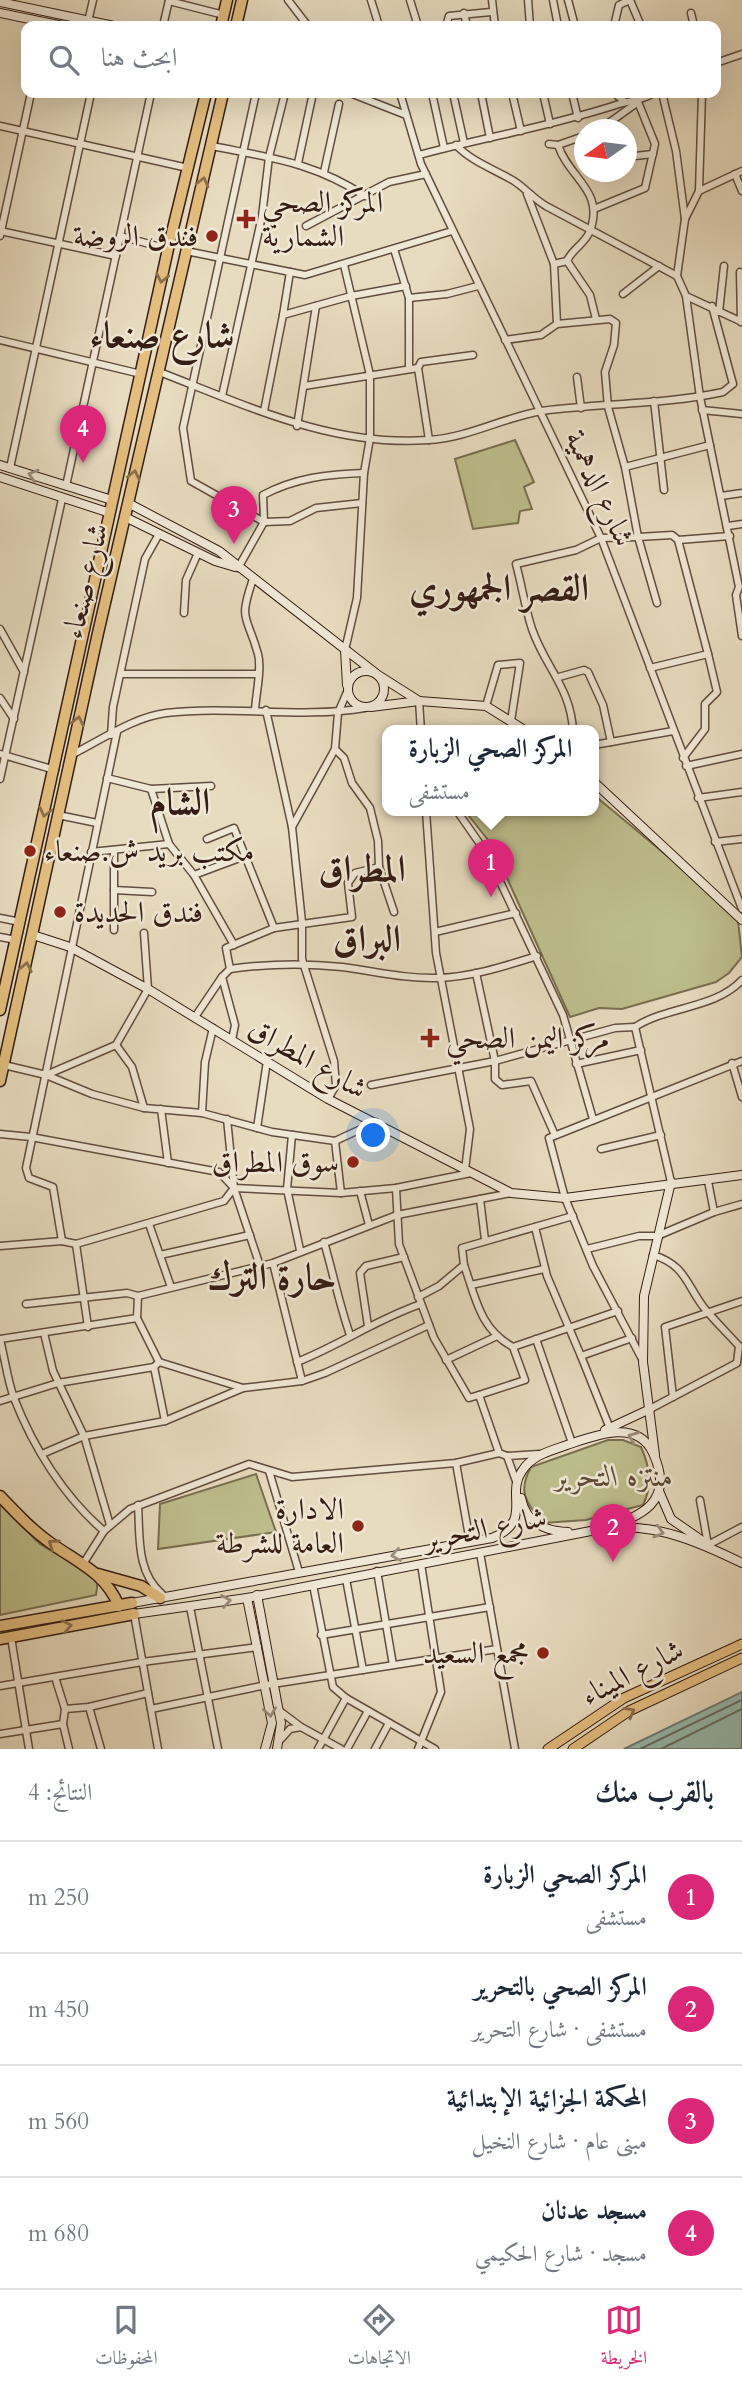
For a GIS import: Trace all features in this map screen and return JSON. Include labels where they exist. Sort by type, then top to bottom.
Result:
[{"type":"highway","points":[[223,21],[227,0]]},
{"type":"highway","points":[[237,21],[242,0]]},
{"type":"highway","name":"شارع صنعاء","points":[[0,1010],[168,249],[205,98]]},
{"type":"highway","name":"شارع صنعاء","points":[[0,1082],[98,633],[222,98]]},
{"type":"highway","points":[[180,200],[186,208],[197,207]]},
{"type":"highway","points":[[173,228],[184,225],[190,234]]},
{"type":"highway","points":[[90,603],[98,610],[104,607]]},
{"type":"highway","points":[[85,628],[92,626],[98,633]]},
{"type":"highway","points":[[0,1496],[50,1543],[98,1574],[109,1586],[119,1606]]},
{"type":"highway","points":[[98,1574],[131,1582],[163,1597]]},
{"type":"highway","points":[[0,1626],[119,1606],[133,1609]]},
{"type":"highway","points":[[6,1638],[133,1609]]},
{"type":"main road","name":"شارع الميناء","points":[[548,1749],[624,1698],[742,1644]]},
{"type":"main road","points":[[573,1749],[629,1712],[742,1658]]},
{"type":"street","points":[[89,21],[93,0]]},
{"type":"street","points":[[164,21],[169,0],[223,21]]},
{"type":"street","points":[[288,0],[304,21]]},
{"type":"street","points":[[371,0],[377,21]]},
{"type":"street","points":[[411,0],[417,21]]},
{"type":"street","points":[[492,0],[494,21]]},
{"type":"street","points":[[527,0],[529,21]]},
{"type":"street","points":[[553,0],[557,21]]},
{"type":"street","points":[[569,0],[574,21]]},
{"type":"street","points":[[615,21],[619,5],[630,0],[639,21]]},
{"type":"street","points":[[34,21],[3,13],[6,2],[77,21]]},
{"type":"street","points":[[448,21],[449,16],[491,12]]},
{"type":"street","points":[[464,13],[466,21]]},
{"type":"street","points":[[691,13],[693,21]]},
{"type":"street","points":[[721,61],[742,54]]},
{"type":"street","points":[[30,98],[0,233],[116,256]]},
{"type":"street","points":[[10,468],[90,98]]},
{"type":"street","points":[[66,486],[150,98]]},
{"type":"street","points":[[255,98],[183,428],[191,481],[264,522],[290,521],[316,508],[362,503]]},
{"type":"street","points":[[222,396],[262,216],[269,158],[284,98]]},
{"type":"street","points":[[298,163],[312,98]]},
{"type":"street","points":[[366,98],[406,115]]},
{"type":"street","name":"شارع الدهمية","points":[[401,98],[426,174],[601,538],[742,909]]},
{"type":"street","points":[[433,98],[444,148]]},
{"type":"street","points":[[454,98],[464,143]]},
{"type":"street","points":[[482,98],[490,138]]},
{"type":"street","points":[[513,98],[521,131]]},
{"type":"street","points":[[544,98],[550,124]]},
{"type":"street","points":[[573,98],[578,118]]},
{"type":"street","points":[[419,155],[578,118],[616,98]]},
{"type":"street","points":[[594,209],[645,188],[655,144],[638,102],[626,98]]},
{"type":"street","points":[[614,119],[645,98]]},
{"type":"street","points":[[663,98],[676,151],[685,219],[677,276],[686,296],[702,410],[730,536],[739,587],[742,636]]},
{"type":"street","points":[[685,219],[699,191],[702,98]]},
{"type":"street","points":[[324,172],[339,104]]},
{"type":"street","points":[[0,126],[188,168]]},
{"type":"street","points":[[549,144],[558,145],[574,139]]},
{"type":"street","points":[[456,145],[466,156],[517,183],[527,194],[677,276]]},
{"type":"street","points":[[558,145],[564,163],[574,172]]},
{"type":"street","points":[[212,146],[298,163],[324,172],[365,196]]},
{"type":"street","points":[[637,155],[653,153]]},
{"type":"street","points":[[699,191],[739,173],[742,191]]},
{"type":"street","points":[[306,226],[388,182],[426,174]]},
{"type":"street","points":[[554,264],[567,261],[591,230],[594,209],[592,194],[582,182]]},
{"type":"street","points":[[527,194],[554,264],[557,324]]},
{"type":"street","points":[[186,251],[305,275],[452,231]]},
{"type":"street","points":[[120,236],[168,249]]},
{"type":"street","points":[[394,249],[409,298],[409,369]]},
{"type":"street","points":[[567,261],[590,295],[596,319]]},
{"type":"street","points":[[344,265],[370,375],[370,438],[364,473],[357,598],[345,650],[347,690],[353,703],[368,708],[380,701],[384,691],[378,675]]},
{"type":"street","points":[[623,294],[659,266]]},
{"type":"street","points":[[719,312],[724,266]]},
{"type":"street","points":[[264,411],[290,272]]},
{"type":"street","points":[[686,296],[742,322],[740,272]]},
{"type":"street","points":[[283,315],[351,296],[407,286]]},
{"type":"street","points":[[409,298],[447,294],[478,286]]},
{"type":"street","points":[[297,426],[316,306]]},
{"type":"street","points":[[712,306],[733,384]]},
{"type":"street","points":[[505,340],[541,335],[557,324],[596,319],[610,319],[615,323],[614,345],[605,372],[608,407],[625,467],[638,537],[657,603]]},
{"type":"street","points":[[0,340],[94,360],[141,374]]},
{"type":"street","points":[[429,440],[418,368],[421,362],[473,355]]},
{"type":"street","points":[[304,386],[418,368]]},
{"type":"street","points":[[157,372],[264,411],[297,426],[332,434],[429,440],[540,411],[700,397],[723,392],[742,380]]},
{"type":"street","points":[[577,376],[581,408]]},
{"type":"street","points":[[654,401],[664,490]]},
{"type":"street","points":[[702,410],[742,414]]},
{"type":"street","points":[[625,467],[710,445]]},
{"type":"street","points":[[0,465],[112,500]]},
{"type":"street","points":[[238,568],[264,522],[263,495],[283,484],[324,475],[364,473]]},
{"type":"street","points":[[0,477],[110,513]]},
{"type":"street","points":[[722,496],[742,493]]},
{"type":"street","points":[[0,779],[3,755],[14,719],[62,499]]},
{"type":"street","points":[[128,503],[219,551],[378,675],[419,701]]},
{"type":"street","points":[[125,517],[198,553],[238,568]]},
{"type":"street","points":[[728,526],[742,524]]},
{"type":"street","points":[[62,1241],[54,1186],[29,1178],[26,1173],[69,947],[107,778],[114,733],[113,707],[145,559],[159,534]]},
{"type":"street","points":[[573,725],[572,712],[559,677],[544,658],[531,628],[516,564],[576,550],[601,538],[672,535],[678,540],[717,692],[705,704],[705,729],[683,758]]},
{"type":"street","points":[[678,540],[730,536]]},
{"type":"street","points":[[184,612],[186,580],[198,553]]},
{"type":"street","points":[[733,554],[742,556]]},
{"type":"street","points":[[253,579],[244,613],[259,656],[255,710]]},
{"type":"street","points":[[0,629],[24,672]]},
{"type":"street","points":[[650,668],[708,654]]},
{"type":"street","points":[[486,706],[498,665],[520,663],[511,721]]},
{"type":"street","points":[[559,677],[584,670],[588,672],[603,705],[611,742]]},
{"type":"street","points":[[292,827],[335,749],[338,713],[349,681],[359,672],[378,675]]},
{"type":"street","points":[[122,674],[258,674]]},
{"type":"street","points":[[0,698],[14,719]]},
{"type":"street","points":[[71,755],[143,719],[164,713],[255,710],[338,713],[419,701],[486,706],[516,725]]},
{"type":"street","points":[[419,701],[421,725]]},
{"type":"street","points":[[266,710],[292,827],[305,966],[334,1061],[336,1085],[328,1099]]},
{"type":"street","points":[[599,744],[673,731]]},
{"type":"street","points":[[335,749],[344,758],[352,783],[370,808],[378,841],[379,867],[394,912]]},
{"type":"street","points":[[686,766],[742,754]]},
{"type":"street","points":[[3,755],[55,770]]},
{"type":"street","points":[[107,778],[151,789],[211,786]]},
{"type":"street","points":[[599,787],[742,920]]},
{"type":"street","points":[[151,789],[169,845],[194,875],[234,945]]},
{"type":"street","points":[[698,798],[741,792],[742,803]]},
{"type":"street","points":[[58,815],[97,823]]},
{"type":"street","points":[[0,1134],[31,1137],[219,1172],[234,1188],[341,1193],[396,1188],[468,1172],[470,1129],[440,978],[426,816]]},
{"type":"street","points":[[460,816],[487,854],[563,1015],[593,1119]]},
{"type":"street","points":[[207,839],[234,828],[274,928]]},
{"type":"street","points":[[715,842],[742,839]]},
{"type":"street","points":[[91,852],[169,845]]},
{"type":"street","points":[[114,850],[114,930]]},
{"type":"street","points":[[194,875],[245,856]]},
{"type":"street","points":[[230,969],[226,948],[274,928],[352,917],[348,883],[355,873],[379,867]]},
{"type":"street","points":[[114,890],[152,892]]},
{"type":"street","points":[[435,932],[516,913]]},
{"type":"street","points":[[0,918],[20,922]]},
{"type":"street","points":[[46,1076],[116,1045],[148,989],[144,933]]},
{"type":"street","name":"شارع المطراق","points":[[33,935],[69,947],[148,989],[328,1099],[512,1193],[565,1198],[671,1182],[708,1181],[742,1175]]},
{"type":"street","points":[[0,937],[16,940]]},
{"type":"street","points":[[195,1017],[230,969],[341,967],[406,978],[440,978],[476,973],[537,956]]},
{"type":"street","points":[[476,973],[495,1061],[495,1079],[502,1085],[531,1081],[554,1133]]},
{"type":"street","points":[[222,977],[235,1025],[232,1040]]},
{"type":"street","points":[[371,1085],[495,1061],[615,1028],[635,1027],[692,1007],[735,988],[742,980]]},
{"type":"street","points":[[635,1027],[671,1182],[644,1296],[643,1362],[659,1489],[662,1503],[671,1519],[711,1548]]},
{"type":"street","points":[[202,1113],[205,1062],[213,1028]]},
{"type":"street","points":[[116,1045],[132,1067],[144,1108]]},
{"type":"street","points":[[576,1063],[641,1050]]},
{"type":"street","points":[[257,1128],[267,1061]]},
{"type":"street","points":[[643,1362],[565,1198],[549,1138],[554,1133],[742,1061]]},
{"type":"street","points":[[732,1063],[742,1097]]},
{"type":"street","points":[[4,1065],[144,1108],[202,1113],[292,1135],[335,1141],[376,1122]]},
{"type":"street","points":[[161,1109],[168,1163]]},
{"type":"street","points":[[227,1119],[234,1188],[260,1266]]},
{"type":"street","points":[[292,1135],[286,1189],[300,1250]]},
{"type":"street","points":[[601,1149],[661,1135]]},
{"type":"street","points":[[335,1141],[341,1193]]},
{"type":"street","points":[[708,1181],[713,1212]]},
{"type":"street","points":[[0,1246],[62,1241],[76,1244],[224,1201],[234,1188]]},
{"type":"street","points":[[396,1188],[397,1215],[404,1257],[429,1325],[469,1398],[525,1380],[513,1347],[495,1337],[475,1304],[462,1248],[573,1216]]},
{"type":"street","points":[[360,1191],[369,1225]]},
{"type":"street","points":[[26,1304],[127,1293],[138,1296],[273,1263],[300,1250],[397,1215],[512,1193]]},
{"type":"street","points":[[480,1199],[485,1240]]},
{"type":"street","points":[[587,1249],[639,1236],[657,1236],[713,1212],[741,1205],[742,1214]]},
{"type":"street","points":[[149,1224],[172,1287]]},
{"type":"street","points":[[535,1227],[544,1269],[611,1430],[737,1363],[741,1346],[709,1312],[687,1279],[670,1261],[653,1255]]},
{"type":"street","points":[[160,1255],[250,1235]]},
{"type":"street","points":[[324,1242],[334,1276],[334,1290],[350,1335]]},
{"type":"street","points":[[76,1244],[88,1327]]},
{"type":"street","points":[[368,1326],[360,1273],[366,1266],[404,1257]]},
{"type":"street","points":[[273,1263],[302,1381]]},
{"type":"street","points":[[297,1362],[328,1350],[350,1335],[420,1301],[464,1265]]},
{"type":"street","points":[[471,1285],[544,1269]]},
{"type":"street","points":[[138,1296],[137,1318],[157,1365],[165,1422]]},
{"type":"street","points":[[673,1397],[666,1327],[742,1301]]},
{"type":"street","points":[[513,1347],[618,1311]]},
{"type":"street","points":[[104,1531],[78,1509],[42,1454],[14,1397],[0,1339],[137,1318]]},
{"type":"street","points":[[42,1454],[84,1436],[165,1422],[243,1388],[302,1381],[326,1373],[429,1325]]},
{"type":"street","points":[[44,1333],[58,1383],[84,1436],[110,1525]]},
{"type":"street","points":[[446,1360],[495,1337]]},
{"type":"street","points":[[581,1356],[632,1338]]},
{"type":"street","points":[[536,1339],[572,1444]]},
{"type":"street","points":[[0,1401],[58,1383],[157,1365],[243,1388]]},
{"type":"street","points":[[479,1395],[499,1453]]},
{"type":"street","name":"شارع التحرير","points":[[133,1609],[163,1597],[492,1538],[509,1528],[517,1514],[518,1485],[524,1467],[541,1454],[611,1430],[636,1435],[652,1449],[656,1461]]},
{"type":"street","points":[[83,1563],[104,1531],[138,1504],[249,1464],[292,1477],[456,1463],[499,1453],[507,1456],[541,1454]]},
{"type":"street","points":[[507,1456],[527,1514],[540,1527],[557,1532],[586,1532]]},
{"type":"street","points":[[456,1463],[470,1542]]},
{"type":"street","points":[[269,1471],[303,1580],[310,1585],[332,1687],[346,1698],[435,1749]]},
{"type":"street","name":"شارع التحرير","points":[[133,1609],[190,1606],[247,1598],[601,1529],[639,1516],[655,1502],[659,1489]]},
{"type":"street","points":[[700,1500],[711,1548]]},
{"type":"street","points":[[138,1504],[143,1567],[151,1583],[163,1597]]},
{"type":"street","points":[[601,1529],[643,1527],[711,1548],[742,1563]]},
{"type":"street","points":[[711,1548],[742,1527]]},
{"type":"street","points":[[480,1553],[515,1749]]},
{"type":"street","points":[[418,1749],[441,1692],[421,1563]]},
{"type":"street","points":[[377,1571],[393,1665]]},
{"type":"street","points":[[284,1574],[289,1581],[287,1589]]},
{"type":"street","points":[[346,1579],[363,1670]]},
{"type":"street","points":[[257,1595],[270,1685],[272,1723],[265,1749]]},
{"type":"street","points":[[247,1598],[258,1647],[279,1709],[285,1718],[341,1749]]},
{"type":"street","points":[[190,1606],[218,1749]]},
{"type":"street","points":[[321,1635],[489,1607]]},
{"type":"street","points":[[133,1609],[158,1749]]},
{"type":"street","points":[[6,1638],[19,1683],[29,1749]]},
{"type":"street","points":[[0,1686],[142,1662],[258,1647]]},
{"type":"street","points":[[151,1709],[270,1685],[497,1649]]},
{"type":"street","points":[[55,1677],[65,1709],[63,1724],[69,1749]]},
{"type":"street","points":[[65,1709],[89,1707],[148,1693]]},
{"type":"street","points":[[318,1749],[346,1698]]},
{"type":"street","points":[[89,1707],[102,1749]]},
{"type":"street","points":[[279,1709],[281,1739]]},
{"type":"street","points":[[347,1749],[368,1711]]},
{"type":"street","points":[[375,1749],[389,1723]]},
{"type":"street","points":[[0,1734],[63,1724]]},
{"type":"street","points":[[277,1749],[290,1729],[301,1727]]},
{"type":"green space","points":[[515,440],[534,482],[524,487],[532,509],[520,511],[518,523],[473,529],[455,459]]},
{"type":"green space","points":[[599,799],[713,894],[738,921],[742,957],[729,973],[716,982],[622,1009],[599,1008],[570,1017],[492,845],[469,816],[599,816]]},
{"type":"green space","name":"منتزه التحرير","points":[[608,1440],[623,1440],[641,1447],[649,1476],[643,1505],[586,1520],[543,1523],[525,1497],[525,1483],[531,1467]]},
{"type":"green space","points":[[256,1474],[276,1532],[158,1549],[160,1504]]},
{"type":"green space","points":[[0,1504],[40,1544],[98,1579],[96,1595],[0,1615]]},
{"type":"water","points":[[742,1692],[742,1749],[624,1749]]},
{"type":"place","name":"المركز الصحي الشمارية","points":[[246,219]]},
{"type":"place","name":"فندق الروضة","points":[[212,236]]},
{"type":"place","name":"مسجد عدنان","points":[[83,463]]},
{"type":"place","name":"المحكمة الجزائية الإبتدائية","points":[[234,544]]},
{"type":"place","name":"مكتب بريد ش.صنعاء","points":[[30,851]]},
{"type":"place","name":"المركز الصحي الزبارة","points":[[491,897]]},
{"type":"place","name":"فندق الحديدة","points":[[60,912]]},
{"type":"place","name":"مركز اليمن الصحي","points":[[430,1038]]},
{"type":"place","name":"سوق المطراق","points":[[353,1162]]},
{"type":"place","name":"الادارة العامة للشرطة","points":[[358,1526]]},
{"type":"place","name":"المركز الصحي بالتحرير","points":[[613,1562]]},
{"type":"place","name":"مجمع السعيد","points":[[543,1653]]},
{"type":"district","name":"شارع صنعاء","points":[[162,334]]},
{"type":"district","name":"القصر الجمهوري","points":[[499,587]]},
{"type":"district","name":"الشام","points":[[180,801]]},
{"type":"district","name":"المطراق","points":[[362,868]]},
{"type":"district","name":"البراق","points":[[367,938]]},
{"type":"district","name":"حارة الترك","points":[[272,1276]]}]
